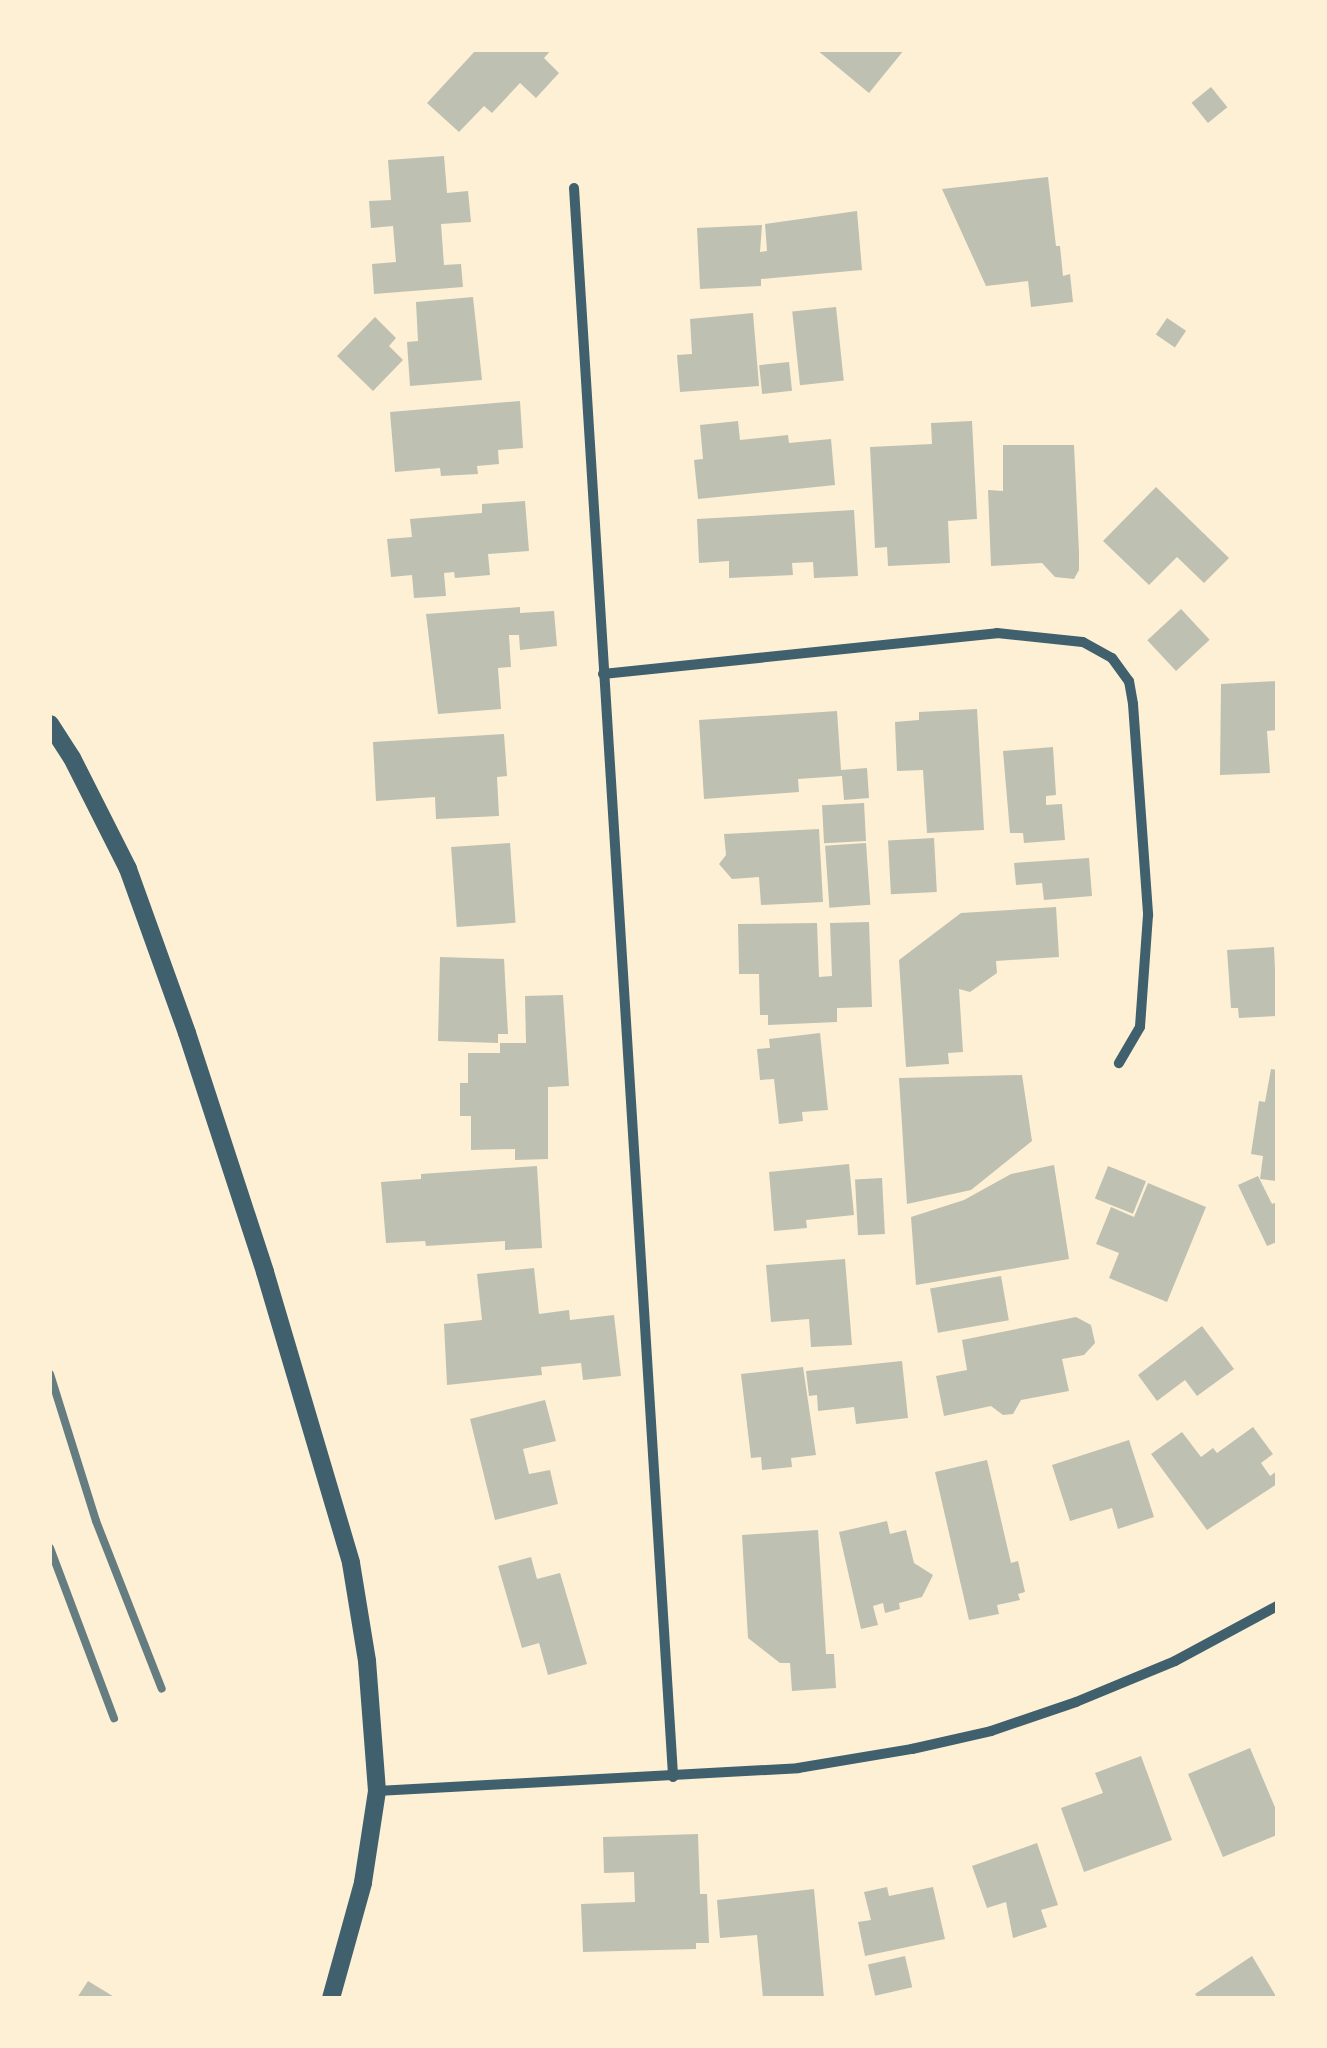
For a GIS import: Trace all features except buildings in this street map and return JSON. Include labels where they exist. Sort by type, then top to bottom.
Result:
[{"type":"street","points":[[574,188],[673,1778]]},
{"type":"street","points":[[603,674],[997,633],[1083,642],[1112,658],[1129,680],[1134,704],[1148,915],[1140,1027],[1119,1063]]},
{"type":"street","points":[[50,724],[72,758],[128,869],[265,1272],[350,1563],[367,1661],[377,1791],[363,1883],[331,1998]]},
{"type":"street","points":[[377,1791],[673,1778],[798,1768],[991,1731],[1174,1662],[1277,1606]]},
{"type":"railway","points":[[50,1374],[96,1521],[162,1689]]},
{"type":"railway","points":[[50,1548],[114,1718]]}]
